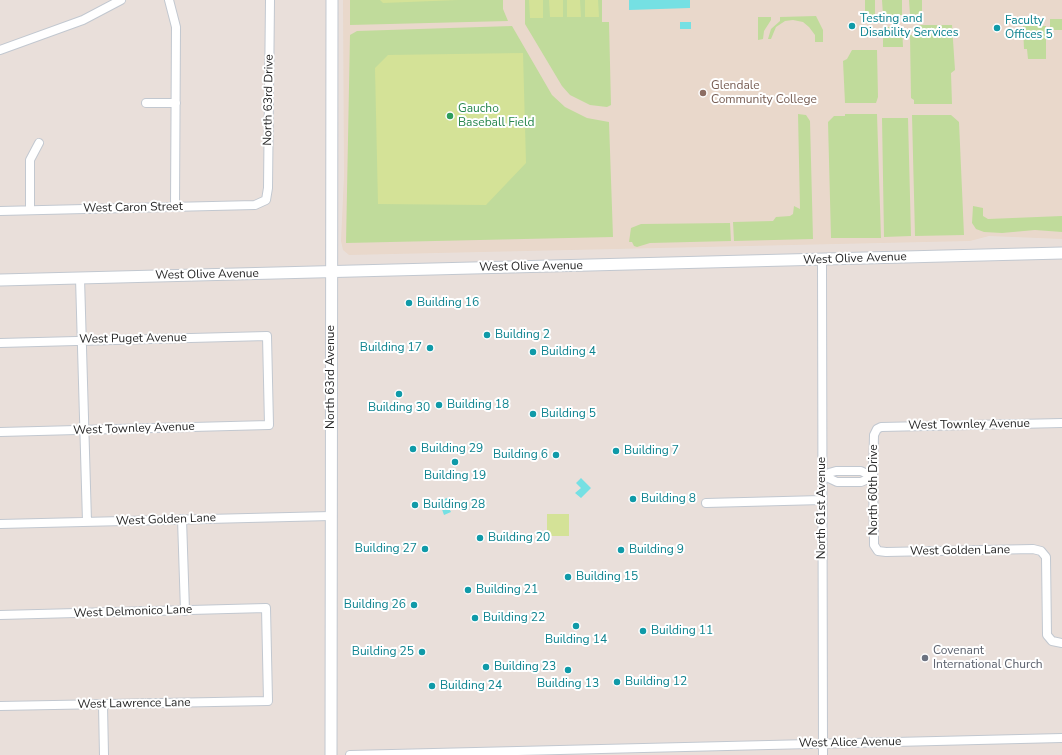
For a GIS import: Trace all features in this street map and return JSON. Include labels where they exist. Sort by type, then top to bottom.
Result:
[{"type":"main road","name":"North 63rd Avenue","points":[[331,755],[332,0]]},
{"type":"main road","name":"West Olive Avenue","points":[[0,280],[1062,253]]},
{"type":"street","points":[[0,50],[82,20],[121,0]]},
{"type":"street","points":[[169,0],[176,27],[175,207]]},
{"type":"street","name":"North 63rd Drive","points":[[266,200],[268,188],[270,0]]},
{"type":"street","points":[[146,103],[176,103]]},
{"type":"street","points":[[30,210],[30,160],[39,143]]},
{"type":"street","name":"West Caron Street","points":[[0,211],[255,205],[266,200]]},
{"type":"street","name":"North 61st Avenue","points":[[822,260],[823,755]]},
{"type":"street","points":[[80,278],[88,522]]},
{"type":"street","name":"West Puget Avenue","points":[[0,343],[266,336],[269,425]]},
{"type":"street","name":"West Townley Avenue","points":[[877,429],[881,427],[1062,423]]},
{"type":"street","name":"West Townley Avenue","points":[[0,432],[269,425]]},
{"type":"street","name":"North 60th Drive","points":[[877,429],[874,435],[873,477],[874,545],[878,550]]},
{"type":"street","points":[[822,475],[836,471],[860,471],[873,477]]},
{"type":"street","points":[[706,503],[822,500]]},
{"type":"street","name":"West Golden Lane","points":[[0,524],[332,516]]},
{"type":"street","points":[[182,519],[185,610]]},
{"type":"street","name":"West Golden Lane","points":[[878,550],[886,552],[1034,549],[1041,551],[1046,557],[1048,635],[1052,641],[1062,643]]},
{"type":"street","name":"West Delmonico Lane","points":[[0,615],[266,608],[268,701]]},
{"type":"street","name":"West Lawrence Lane","points":[[0,706],[268,701]]},
{"type":"street","points":[[103,705],[104,755]]},
{"type":"street","name":"West Alice Avenue","points":[[350,755],[1062,738]]},
{"type":"shaded area","name":"Glendale Community College","points":[[343,0],[1062,0],[1062,239],[989,236],[970,241],[349,255],[343,250],[341,241],[344,176]]},
{"type":"green space","points":[[350,0],[503,0],[503,9],[508,21],[350,25]]},
{"type":"green space","points":[[380,0],[458,0],[383,3]]},
{"type":"green space","points":[[525,0],[602,0],[602,22],[609,22],[611,105],[607,107],[590,105],[570,95],[562,86],[525,24]]},
{"type":"green space","points":[[529,0],[543,0],[543,18],[530,18]]},
{"type":"green space","points":[[549,0],[563,0],[563,17],[550,17]]},
{"type":"green space","points":[[567,0],[580,0],[581,17],[567,17]]},
{"type":"green space","points":[[585,0],[598,0],[599,17],[585,17]]},
{"type":"green space","points":[[865,0],[875,0],[875,15],[865,16]]},
{"type":"green space","points":[[882,0],[902,0],[902,15],[883,15]]},
{"type":"green space","points":[[909,0],[922,0],[922,14],[910,15]]},
{"type":"green space","points":[[816,16],[823,30],[823,42],[815,42],[815,35],[809,27],[803,22],[793,20],[785,21],[776,27],[771,39],[768,39],[771,29],[780,21],[780,17]]},
{"type":"green space","points":[[758,17],[771,17],[771,20],[764,31],[763,39],[758,40]]},
{"type":"green space","points":[[1050,19],[1062,19],[1062,30],[1050,30]]},
{"type":"green space","points":[[917,25],[952,25],[955,70],[951,73],[952,104],[914,104],[914,100],[911,98],[910,35],[917,35]]},
{"type":"green space","points":[[512,26],[552,95],[565,107],[587,118],[609,122],[613,237],[346,243],[350,35],[357,31]]},
{"type":"green space","points":[[1023,26],[1046,26],[1046,59],[1028,59],[1027,49],[1024,49]]},
{"type":"green space","points":[[883,27],[902,27],[903,47],[883,47]]},
{"type":"green space","points":[[852,50],[877,50],[878,97],[876,103],[845,103],[843,61],[847,59]]},
{"type":"green space","name":"Gaucho Baseball Field","points":[[523,53],[526,163],[486,205],[378,204],[375,68],[388,55]]},
{"type":"green space","points":[[798,114],[806,115],[810,121],[813,239],[734,241],[733,222],[773,221],[776,217],[790,216],[793,214],[794,206],[800,209]]},
{"type":"green space","points":[[845,114],[877,114],[881,238],[831,238],[828,122],[834,116],[845,116]]},
{"type":"green space","points":[[912,115],[951,115],[959,122],[964,235],[915,236]]},
{"type":"green space","points":[[882,118],[908,118],[911,236],[884,237]]},
{"type":"green space","points":[[973,206],[983,208],[983,216],[988,219],[1062,216],[1062,232],[1035,230],[1002,233],[984,232],[976,229],[972,223]]},
{"type":"green space","points":[[730,223],[731,241],[650,243],[637,247],[634,246],[632,242],[629,242],[631,228],[641,224]]},
{"type":"green space","points":[[547,514],[569,514],[569,536],[547,536]]},
{"type":"water","points":[[629,0],[690,0],[690,8],[629,10]]},
{"type":"water","points":[[680,22],[691,22],[691,29],[680,29]]},
{"type":"water","points":[[581,478],[591,488],[581,498],[575,493],[581,488],[576,483]]},
{"type":"water","points":[[450,497],[453,504],[448,506],[451,512],[444,515],[439,501]]},
{"type":"place","name":"Testing and Disability Services","points":[[852,26]]},
{"type":"place","name":"Faculty Offices 5","points":[[997,28]]},
{"type":"place","name":"Glendale Community College","points":[[703,93]]},
{"type":"place","name":"Gaucho Baseball Field","points":[[450,116]]},
{"type":"place","name":"Building 16","points":[[409,303]]},
{"type":"place","name":"Building 2","points":[[487,335]]},
{"type":"place","name":"Building 17","points":[[430,348]]},
{"type":"place","name":"Building 4","points":[[533,352]]},
{"type":"place","name":"Building 30","points":[[399,394]]},
{"type":"place","name":"Building 18","points":[[439,405]]},
{"type":"place","name":"Building 5","points":[[533,414]]},
{"type":"place","name":"Building 29","points":[[413,449]]},
{"type":"place","name":"Building 7","points":[[616,451]]},
{"type":"place","name":"Building 6","points":[[556,455]]},
{"type":"place","name":"Building 19","points":[[455,462]]},
{"type":"place","name":"Building 8","points":[[633,499]]},
{"type":"place","name":"Building 28","points":[[415,505]]},
{"type":"place","name":"Building 20","points":[[480,538]]},
{"type":"place","name":"Building 27","points":[[425,549]]},
{"type":"place","name":"Building 9","points":[[621,550]]},
{"type":"place","name":"Building 15","points":[[568,577]]},
{"type":"place","name":"Building 21","points":[[468,590]]},
{"type":"place","name":"Building 26","points":[[414,605]]},
{"type":"place","name":"Building 22","points":[[475,618]]},
{"type":"place","name":"Building 14","points":[[576,626]]},
{"type":"place","name":"Building 11","points":[[643,631]]},
{"type":"place","name":"Building 25","points":[[422,652]]},
{"type":"place","name":"Covenant International Church","points":[[925,658]]},
{"type":"place","name":"Building 23","points":[[486,667]]},
{"type":"place","name":"Building 13","points":[[568,670]]},
{"type":"place","name":"Building 12","points":[[617,682]]},
{"type":"place","name":"Building 24","points":[[432,686]]}]
